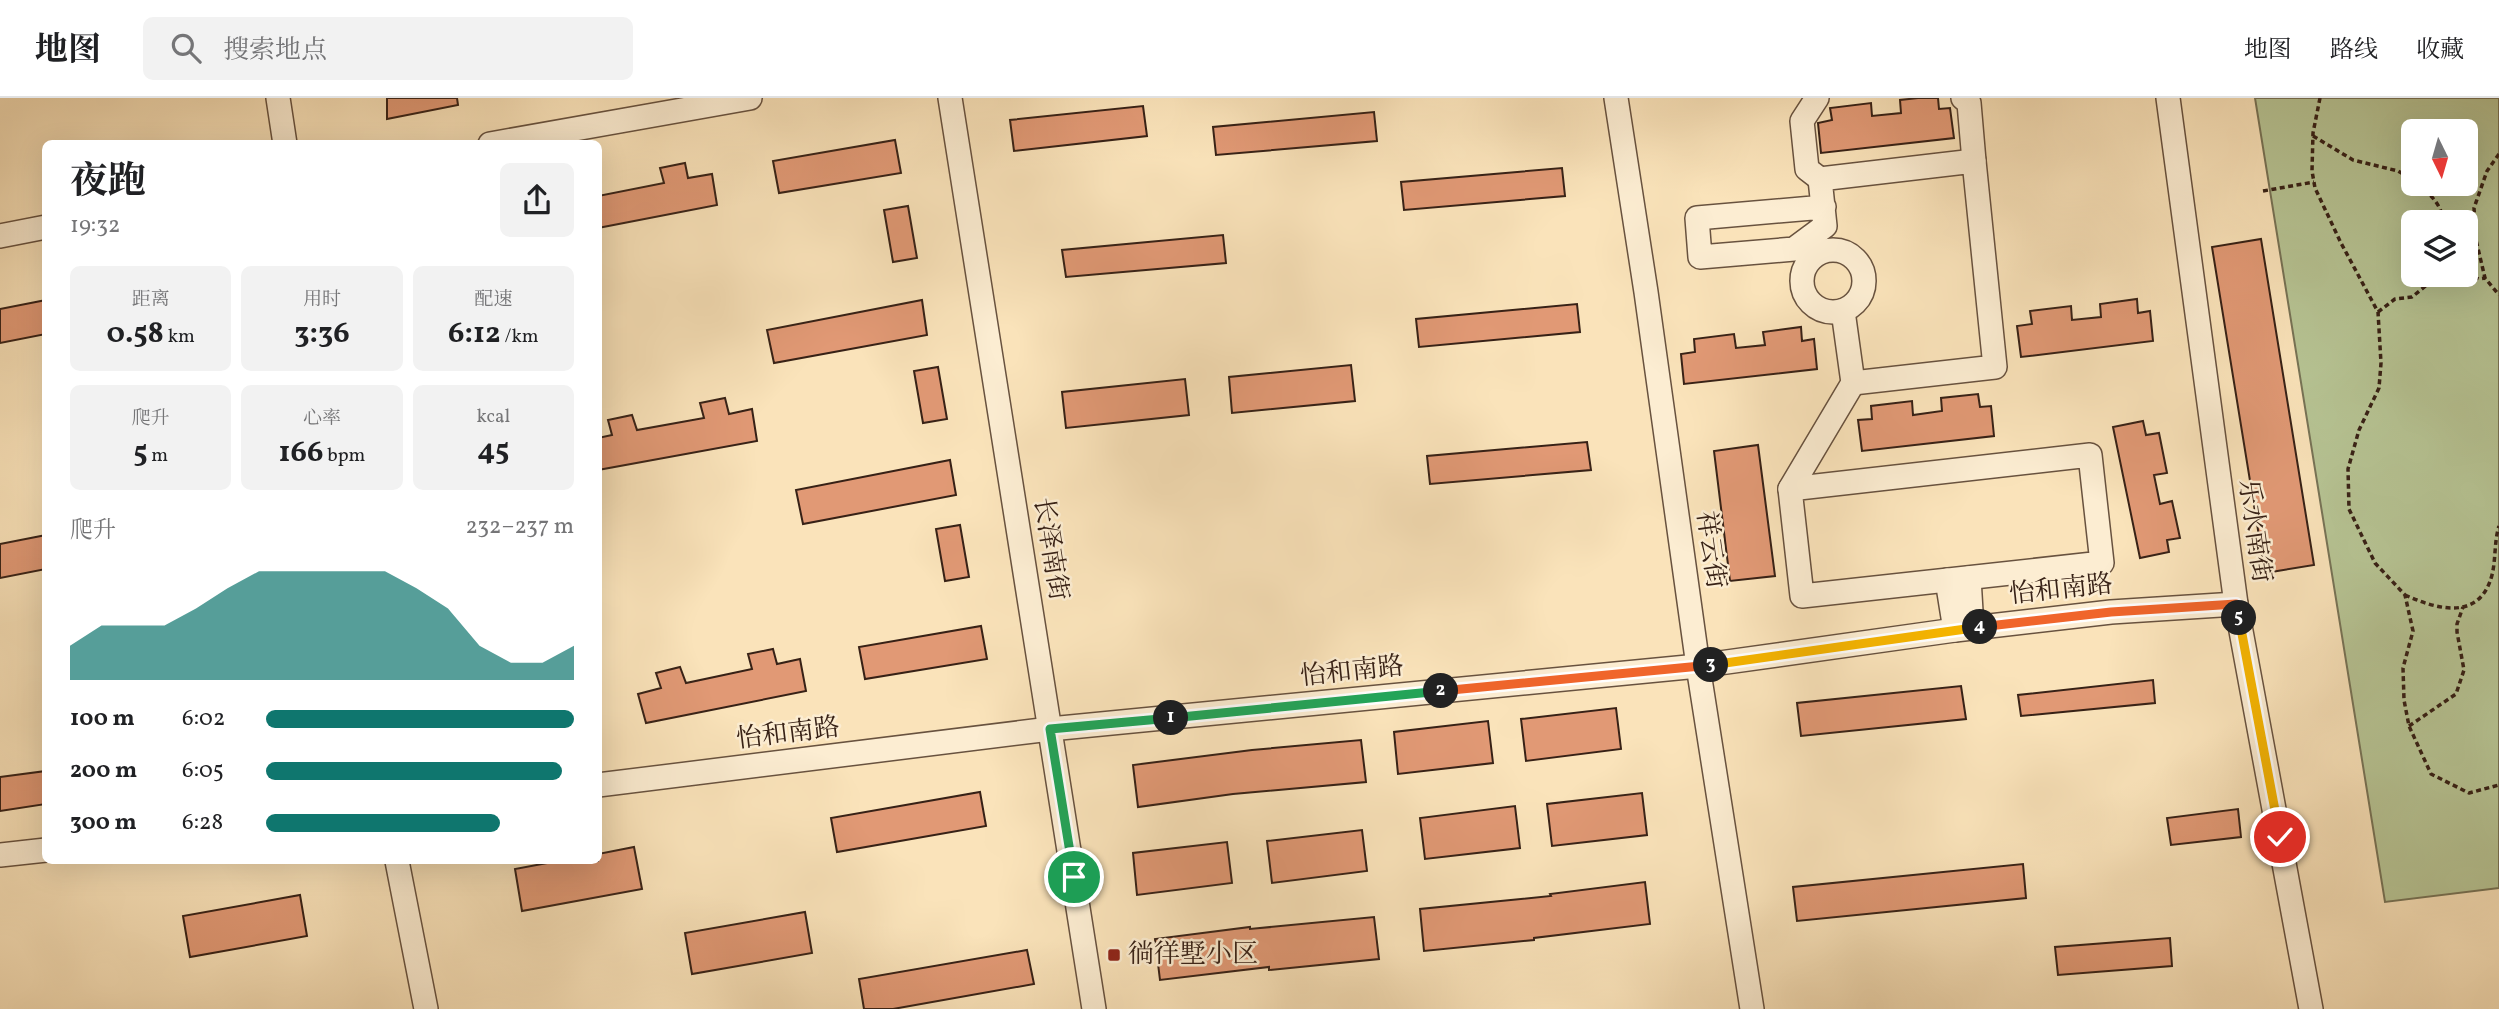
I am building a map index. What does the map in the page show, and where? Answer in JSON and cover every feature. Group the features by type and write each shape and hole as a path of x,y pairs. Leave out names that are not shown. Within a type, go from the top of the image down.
{"street":[{"path":"278,98 284,140"},
{"path":"513,140 750,98"},
{"name":"长泽南街","path":"950,98 1094,1009"},
{"name":"祥云街","path":"1616,98 1698,666 1752,1009"},
{"path":"1817,98 1801,121 1807,169 1820,179 1974,161"},
{"path":"1853,383 1995,367 1969,103 1963,98"},
{"name":"乐水南街","path":"2168,98 2236,604 2311,1009"},
{"path":"1820,179 1824,207 1825,226 1817,244 1806,264 1801,282 1803,292 1808,300 1823,311 1843,311 1852,306 1860,298 1864,276 1860,266 1844,252 1817,244 1794,249 1700,257 1697,218 1824,207"},
{"path":"0,236 42,228"},
{"path":"1790,489 2090,455 2102,563 1802,597 1790,489 1853,383 1843,311"},
{"path":"1958,579 1964,629"},
{"name":"怡和南路","path":"602,785 1050,729 1698,666 1964,629 2111,612 2236,604"},
{"path":"0,855 42,850"},
{"path":"398,864 426,1009"}],"path":[{"path":"2320,98 2313,136 2314,182 2341,243 2378,312 2381,363 2379,388 2359,430 2348,468 2349,509 2375,563 2406,595 2438,607 2469,607 2480,599 2492,575 2499,526"},
{"path":"2313,136 2353,160 2401,173"},
{"path":"2499,155 2487,171 2474,208 2476,240 2485,278 2499,295"},
{"path":"2263,191 2314,182"},
{"path":"2478,279 2485,278"},
{"path":"2378,312 2395,299 2412,297 2424,287"},
{"path":"2406,595 2413,631 2403,668 2404,700 2409,726 2431,774 2469,793 2499,785"},
{"path":"2409,726 2456,694 2464,670 2457,632 2463,607"}],"green space":[{"path":"2255,98 2499,98 2499,888 2385,902"}],"building":[{"path":"387,98 457,98 458,105 387,119"},
{"path":"1938,98 1939,109 1950,108 1954,138 1821,153 1818,123 1832,120 1830,108 1871,103 1872,116 1901,113 1900,100"},
{"path":"1143,106 1147,136 1014,151 1010,120"},
{"path":"1374,112 1377,141 1216,155 1213,127"},
{"path":"895,140 901,173 779,193 773,161"},
{"path":"685,163 688,178 712,174 717,205 602,227 602,195 664,183 660,168"},
{"path":"1562,168 1565,196 1404,210 1401,182"},
{"path":"908,206 917,258 893,262 884,210"},
{"path":"1223,235 1226,263 1066,277 1062,250"},
{"path":"2261,239 2314,565 2265,573 2212,247"},
{"path":"2137,299 2138,313 2150,311 2153,341 2021,357 2017,326 2032,324 2030,311 2071,306 2072,320 2101,317 2100,304"},
{"path":"922,300 927,335 774,363 767,330"},
{"path":"42,301 42,335 0,343 0,309"},
{"path":"1577,304 1580,332 1419,347 1416,319"},
{"path":"1801,327 1802,341 1814,339 1817,369 1684,384 1681,354 1695,352 1694,339 1734,334 1736,348 1765,345 1763,332"},
{"path":"1351,365 1355,401 1232,413 1229,377"},
{"path":"938,367 947,419 923,423 914,371"},
{"path":"1185,379 1189,415 1066,428 1062,392"},
{"path":"1978,394 1980,407 1991,406 1994,436 1862,451 1858,420 1872,419 1871,406 1912,401 1913,415 1942,411 1941,398"},
{"path":"725,398 729,414 752,409 757,441 602,469 602,437 612,435 608,420 632,415 637,430 704,418 700,403"},
{"path":"2143,421 2146,435 2159,433 2167,473 2154,475 2160,504 2172,501 2180,538 2167,540 2169,552 2140,558 2113,427"},
{"path":"1587,442 1591,470 1430,484 1427,456"},
{"path":"1758,445 1775,576 1730,581 1714,451"},
{"path":"950,460 956,495 803,524 796,490"},
{"path":"960,525 969,577 945,581 936,529"},
{"path":"42,536 42,570 0,578 0,544"},
{"path":"981,626 987,659 865,679 859,647"},
{"path":"773,649 777,664 800,659 806,691 646,723 638,694 661,688 656,673 680,667 686,683 752,669 748,654"},
{"path":"2153,680 2155,703 2021,716 2018,695"},
{"path":"1961,686 1966,719 1801,736 1797,703"},
{"path":"1616,708 1621,749 1526,761 1521,719"},
{"path":"1488,721 1493,763 1398,774 1394,732"},
{"path":"1361,740 1366,782 1233,794 1138,807 1133,765"},
{"path":"42,772 42,805 0,811 0,777"},
{"path":"980,792 986,826 837,852 831,818"},
{"path":"1642,793 1647,835 1552,846 1547,804"},
{"path":"1515,806 1520,848 1425,859 1420,818"},
{"path":"2238,809 2241,837 2171,845 2167,818"},
{"path":"1362,830 1367,871 1272,883 1267,841"},
{"path":"1227,842 1232,883 1137,895 1133,853"},
{"path":"634,847 642,889 522,911 515,869 542,864 602,864 602,853"},
{"path":"2023,864 2026,898 1797,921 1793,887"},
{"path":"1645,882 1650,924 1534,940 1424,951 1420,909 1551,896 1550,894"},
{"path":"300,895 307,936 190,957 183,916"},
{"path":"805,912 812,953 692,974 685,933"},
{"path":"1374,917 1379,959 1269,970 1269,967 1160,980 1155,939 1250,927"},
{"path":"2170,938 2172,966 2058,975 2055,947"},
{"path":"1027,950 1034,984 893,1009 864,1009 859,979"}],"place":[{"name":"徜徉墅小区","path":"1114,955"}],"route":[{"path":"1074,877 1050,729 1698,666 1955,630 2111,612 2236,604 2280,837"}]}
